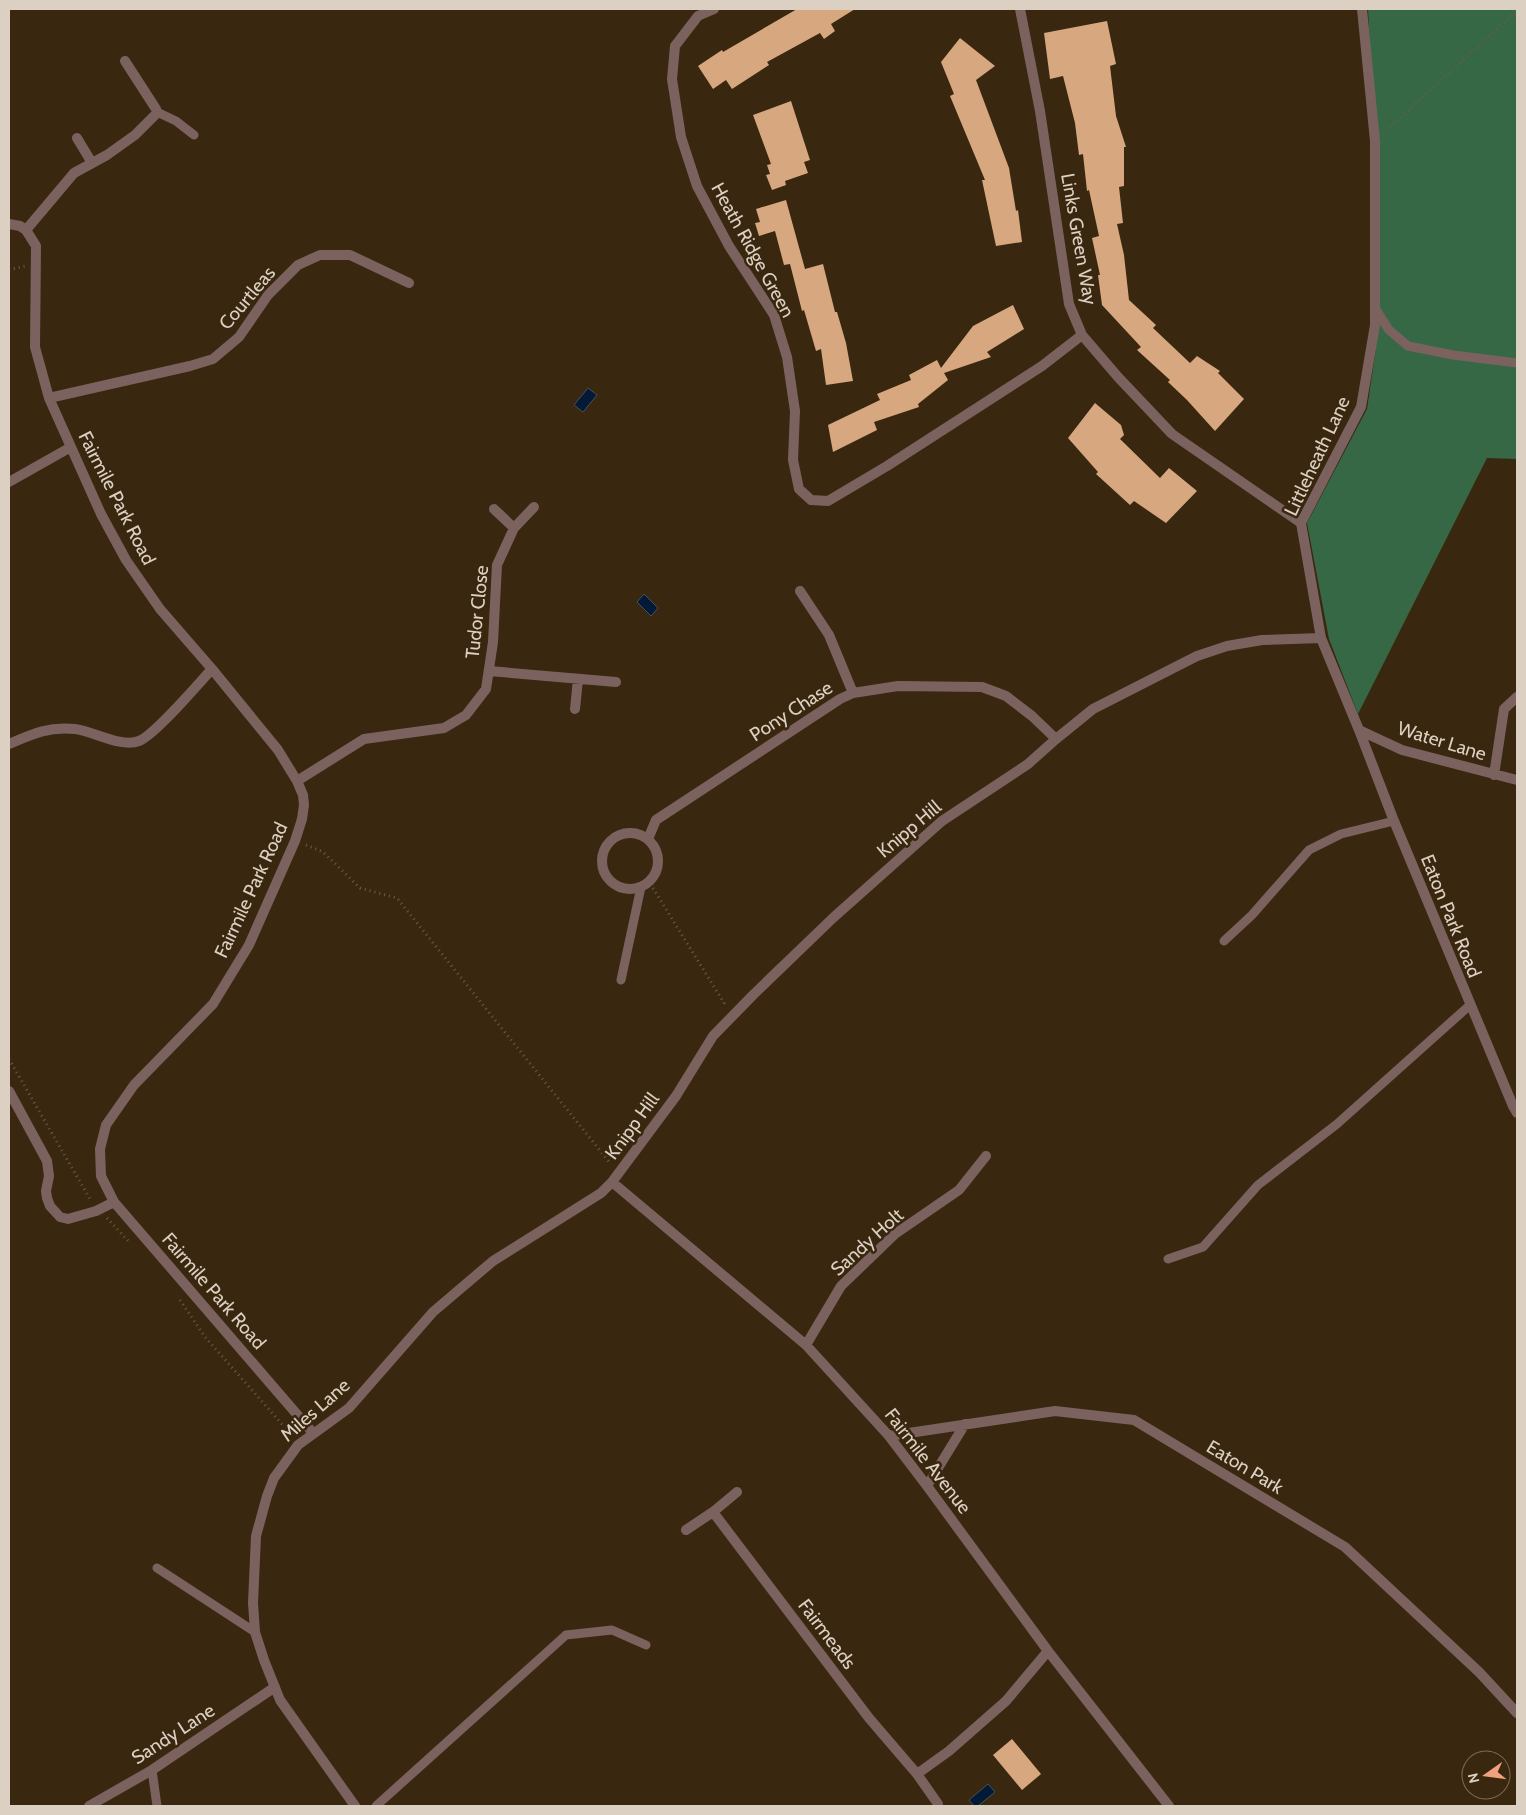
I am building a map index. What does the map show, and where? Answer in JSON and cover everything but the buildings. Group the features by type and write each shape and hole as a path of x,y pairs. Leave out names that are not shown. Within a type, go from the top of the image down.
{"street":[{"name":"Heath Ridge Green","path":"714,9 698,16 675,46 672,79 681,137 697,186 730,246 774,315 787,357 793,402 793,460 799,488 811,500 828,501 887,466 1042,366 1082,335"},
{"name":"Links Green Way","path":"1020,9 1040,111 1069,304 1082,335 1118,377 1172,434 1301,523"},
{"name":"Littleheath Lane","path":"1359,730 1321,638 1301,523 1361,407 1375,325 1375,141 1362,9"},
{"path":"9,224 20,226 26,230 74,173 107,155 136,135 157,112 126,61"},
{"path":"76,138 92,163"},
{"name":"Fairmile Park Road","path":"26,230 36,246 35,348 50,398 101,514 126,560 160,608 278,750 297,781 303,795 304,805 296,841 249,945 213,1004 134,1085 106,1125 100,1149 101,1176 114,1202 313,1434"},
{"name":"Courtleas","path":"50,398 213,359 239,337 268,295 298,265 320,255 350,255 409,283"},
{"path":"9,482 71,448"},
{"name":"Tudor Close","path":"297,781 364,740 444,728 466,715 486,688 493,642 497,565 514,528 534,507"},
{"path":"494,508 514,528"},
{"path":"800,591 829,635 853,693"},
{"name":"Knipp Hill","path":"612,1182 676,1096 713,1036 834,917 942,821 1028,764 1093,710 1197,656 1227,646 1262,640 1321,638"},
{"path":"9,744 44,729 76,729 122,742 138,742 150,734 212,669"},
{"name":"Tudor Close","path":"489,671 616,682"},
{"path":"575,709 578,679"},
{"name":"Pony Chase","path":"648,839 656,820 840,699 853,693 898,686 982,687 1006,696 1032,716 1056,739"},
{"path":"1494,775 1504,709 1517,697"},
{"name":"Water Lane","path":"1359,730 1402,750 1517,780"},
{"name":"Eaton Park Road","path":"1359,730 1470,1006 1517,1112"},
{"path":"629,833 639,834 648,839 657,852 658,861 655,874 645,885 623,888 611,882 605,874 602,864 603,855 606,846 613,838 629,833"},
{"path":"9,1091 47,1161 49,1176 46,1191 50,1206 60,1216 68,1219 96,1211 114,1202"},
{"name":"Sandy Holt","path":"806,1345 841,1286 895,1234 959,1190 986,1156"},
{"name":"Fairmile Avenue","path":"612,1182 806,1345 889,1436 928,1486 1048,1651 1169,1806"},
{"name":"Miles Lane","path":"355,1806 280,1700 254,1632 256,1536 274,1478 290,1454 313,1434 349,1408 433,1312 493,1261 601,1193 612,1182"},
{"name":"Eaton Park","path":"889,1436 1055,1411 1134,1420 1345,1547 1479,1672 1517,1713"},
{"path":"928,1486 966,1424"},
{"path":"686,1530 713,1512 737,1492"},
{"name":"Fairmeads","path":"713,1512 869,1718 917,1774 938,1805"},
{"path":"917,1774 949,1751 1006,1701 1048,1651"},
{"name":"Sandy Lane","path":"89,1806 152,1770 275,1687"}],"lane":[{"path":"157,112 176,120 194,135"},
{"path":"1375,308 1389,330 1408,346 1453,355 1517,363"},
{"path":"1224,941 1252,915 1308,850 1342,834 1394,821"},
{"path":"621,980 645,885"},
{"path":"1168,1259 1203,1246 1258,1184 1337,1124 1470,1006"},
{"path":"157,1568 254,1632"},
{"path":"376,1806 566,1635 612,1630 646,1645"},
{"path":"152,1770 157,1806"}],"path":[{"path":"1375,141 1513,14 1517,13 1513,9"},
{"path":"296,841 323,852 360,888 397,898 619,1173"},
{"path":"645,885 724,1003 719,1012"}],"green space":[{"path":"1368,9 1517,9 1517,459 1487,458 1358,714 1329,639 1307,523 1367,409 1376,348 1375,141"}],"water":[{"path":"588,388 597,395 583,412 574,405"},
{"path":"644,594 658,608 651,616 637,602"},
{"path":"988,1784 995,1792 978,1806 974,1806 969,1800"}]}
